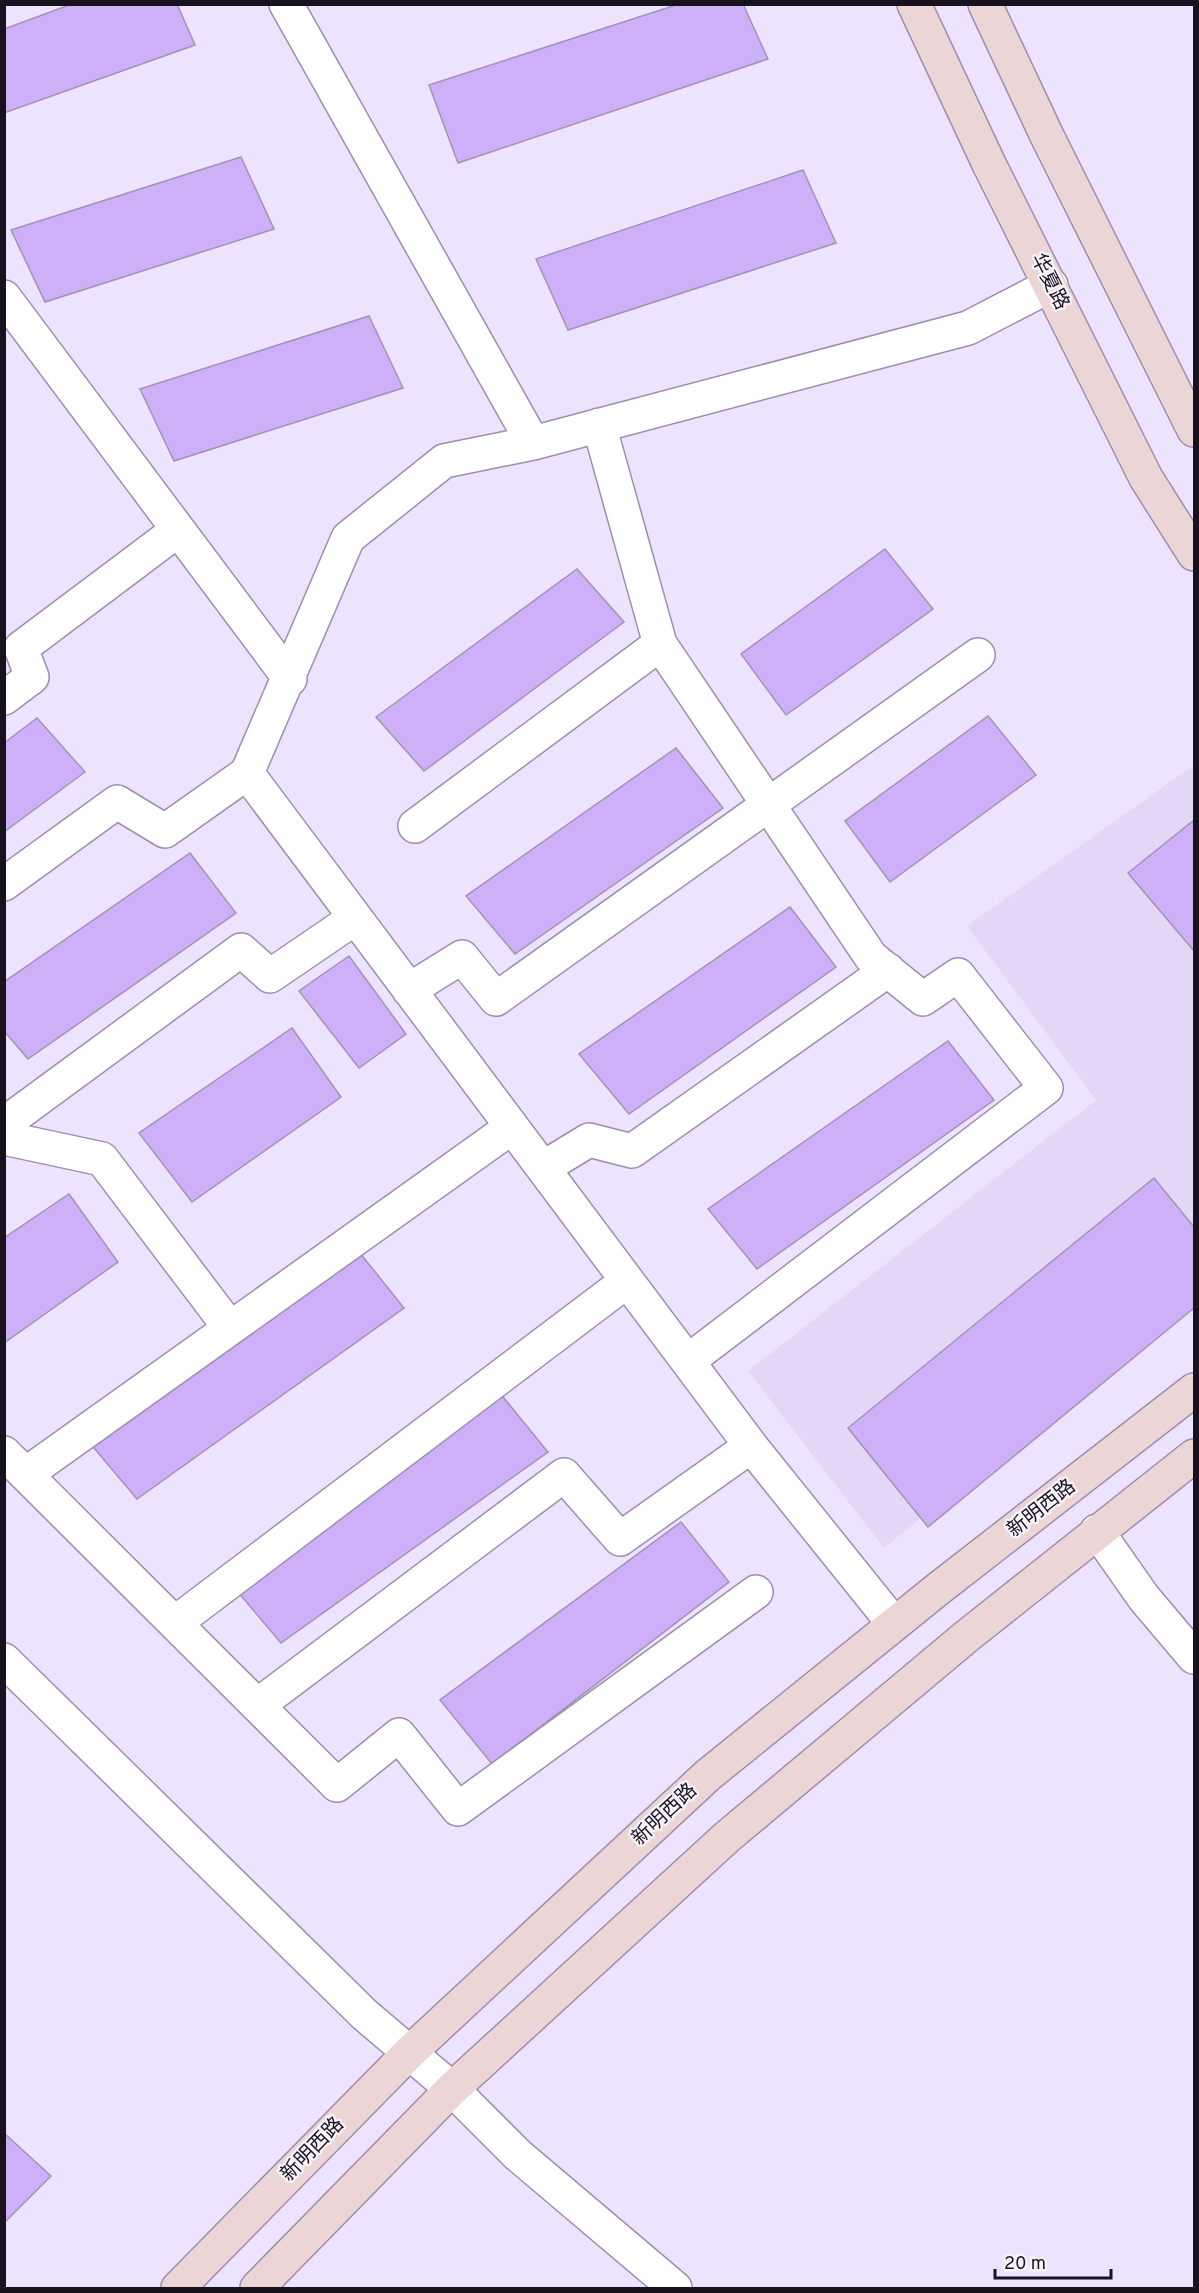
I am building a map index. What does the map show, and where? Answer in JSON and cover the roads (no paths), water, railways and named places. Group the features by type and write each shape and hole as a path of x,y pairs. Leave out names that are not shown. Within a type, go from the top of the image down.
{"street":[{"path":"286,4 533,443"},
{"name":"华夏路","path":"914,4 989,164 1146,478 1194,554"},
{"path":"985,4 1047,136 1194,430"},
{"path":"4,884 117,802 165,831 247,773 290,679 348,538 444,461 533,443 968,328 1051,285"},
{"path":"4,297 290,679"},
{"path":"599,425 660,644 872,957 923,999 958,975 1046,1088 688,1361"},
{"path":"4,698 32,677 21,648 178,530"},
{"path":"415,826 660,644"},
{"path":"410,990 462,957 496,999 978,655"},
{"path":"247,773 751,1446 894,1624"},
{"path":"4,1124 241,950 270,976 355,918"},
{"path":"543,1168 589,1140 632,1151 888,970"},
{"path":"512,1127 230,1328 15,1463 337,1785 399,1735 458,1809 756,1592"},
{"path":"4,1138 102,1159 230,1328"},
{"path":"175,1623 627,1281"},
{"name":"新明西路","path":"178,2289 410,2052 708,1775 894,1624 1194,1390"},
{"path":"258,1705 564,1475 620,1539 751,1446"},
{"path":"257,2289 452,2089 728,1837 967,1636 1194,1456"},
{"path":"1097,1531 1144,1598 1194,1657"},
{"path":"4,1660 356,2006 452,2089 518,2155 675,2289"}]}
